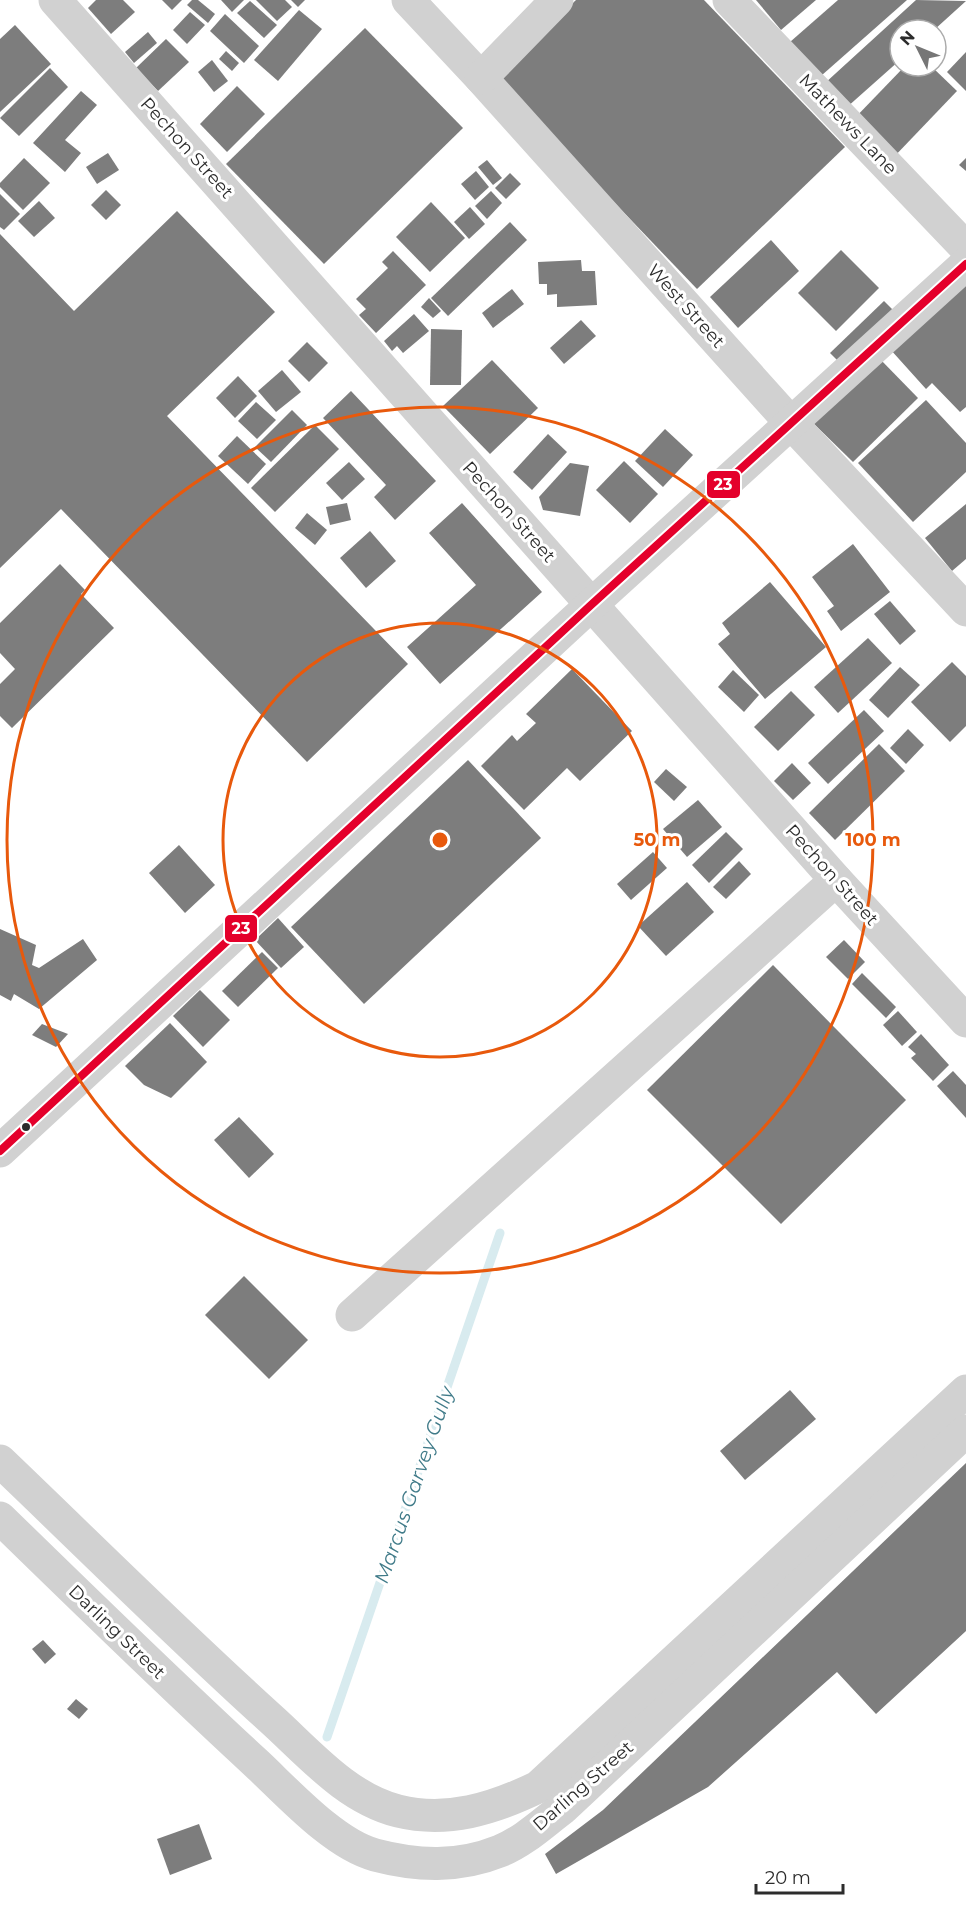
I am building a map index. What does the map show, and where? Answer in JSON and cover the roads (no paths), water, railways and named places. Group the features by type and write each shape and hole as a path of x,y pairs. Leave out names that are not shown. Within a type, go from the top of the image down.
{"street":[{"name":"Pechon Street","path":"55,0 836,880 966,1021"},
{"name":"West Street","path":"408,0 790,422 966,610"},
{"path":"481,78 557,0"},
{"name":"Mathews Lane","path":"729,0 966,248"},
{"path":"0,1151 790,422 966,264"},
{"path":"352,1315 836,880"},
{"name":"Darling Street","path":"0,1461 231,1682 339,1780 368,1800 398,1811 440,1816 477,1812 506,1803 538,1787 966,1391"},
{"name":"Darling Street","path":"0,1518 202,1713 315,1818 343,1839 372,1854 404,1862 433,1865 457,1863 501,1851 563,1808 966,1431"},
{"path":"202,1713 231,1682"}],"waterway":[{"name":"Marcus Garvey Gully","path":"327,1737 500,1233"}]}
